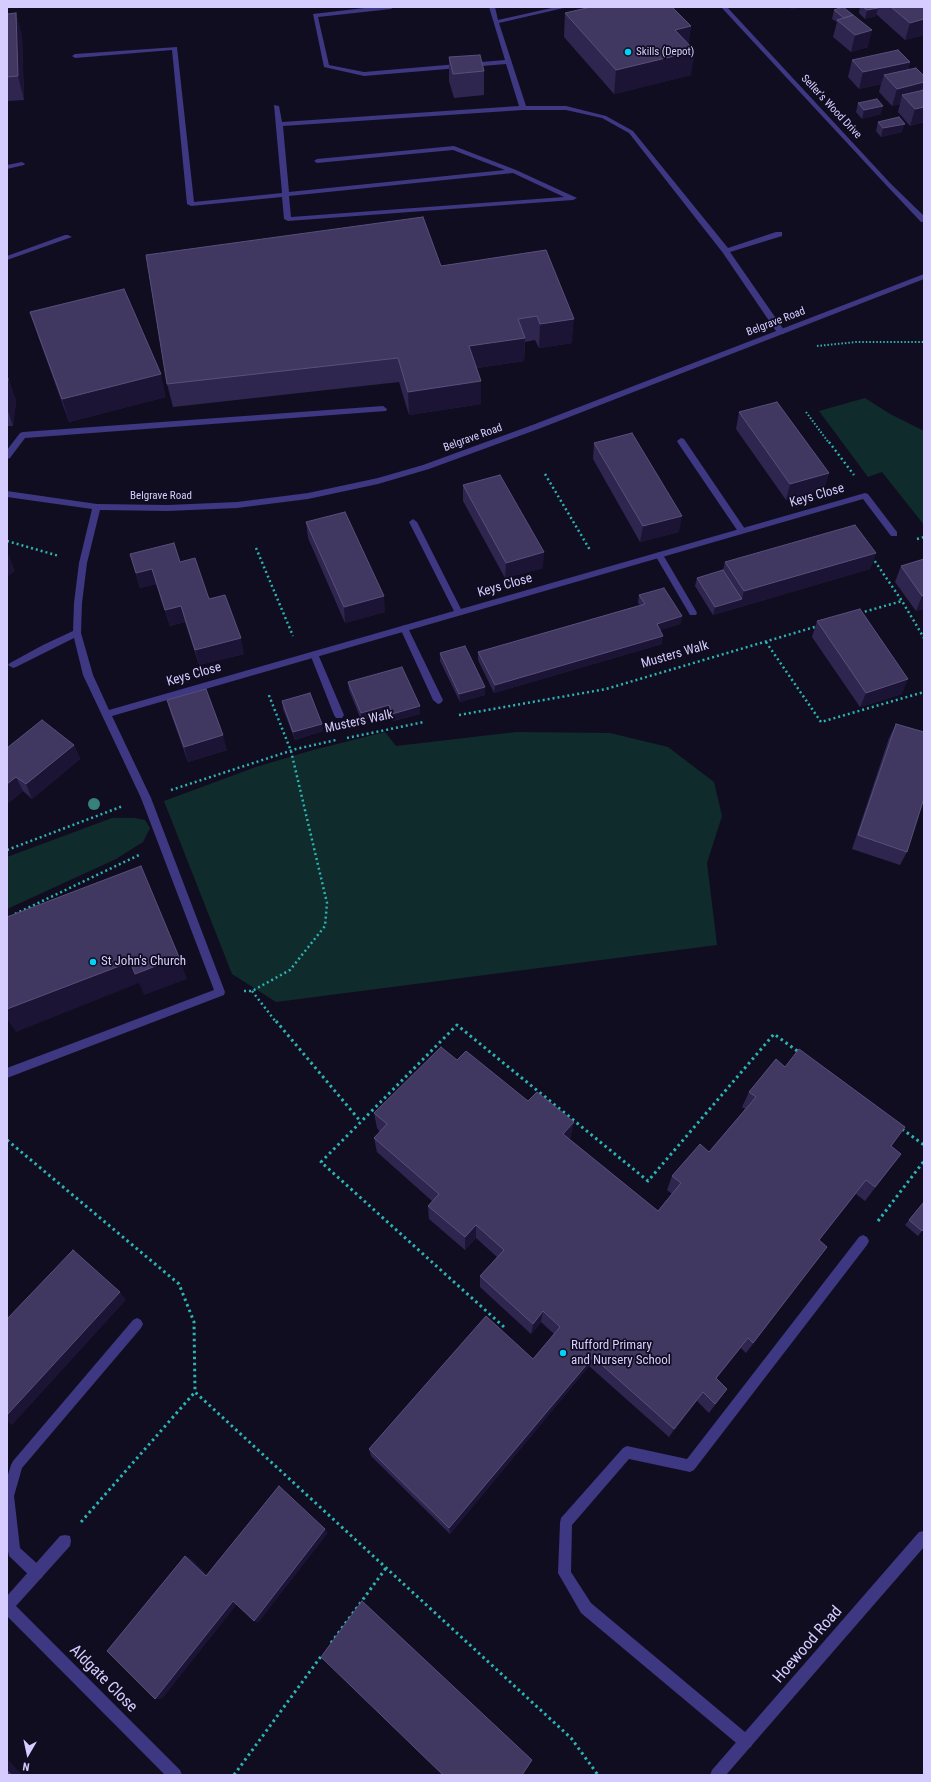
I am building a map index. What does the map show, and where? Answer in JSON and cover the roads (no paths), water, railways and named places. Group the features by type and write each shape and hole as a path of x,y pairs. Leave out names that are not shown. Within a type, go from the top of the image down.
{"street":[{"path":"391,7 315,15 326,66 364,74 508,62"},
{"path":"492,7 522,108"},
{"path":"496,22 565,7"},
{"name":"Seller's Wood Drive","path":"724,7 889,185 924,220"},
{"path":"75,56 175,48 191,204 514,171"},
{"path":"276,106 288,219 573,198 514,171 454,148 317,161"},
{"path":"279,124 522,108 566,108 604,117 631,132 726,250 781,332"},
{"path":"7,167 22,164"},
{"path":"726,250 779,234"},
{"path":"7,258 68,237"},
{"name":"Belgrave Road","path":"7,494 97,507 168,508 237,505 308,496 378,481 426,467 538,426 924,276"},
{"path":"7,456 23,435 383,409"},
{"path":"681,441 742,531"},
{"name":"Keys Close","path":"107,714 865,496 894,534"},
{"path":"7,1073 220,992 146,798 88,675 77,633 78,603 83,563 97,507"},
{"path":"413,522 460,613"},
{"path":"659,555 694,613"},
{"path":"404,628 438,700"},
{"path":"12,665 77,633"},
{"path":"314,654 340,715"},
{"path":"746,1742 586,1608 564,1573 566,1523 627,1452 690,1466 863,1241"},
{"path":"37,1573 14,1551 8,1496 17,1465 137,1324"},
{"name":"Hoewood Road","path":"718,1775 924,1537"},
{"name":"Aldgate Close","path":"65,1541 7,1606 175,1775"}],"place":[{"name":"Skills (Depot)","path":"628,52"},
{"name":"St John's Church","path":"93,962"},
{"name":"Rufford Primary and Nursery School","path":"563,1353"}]}
